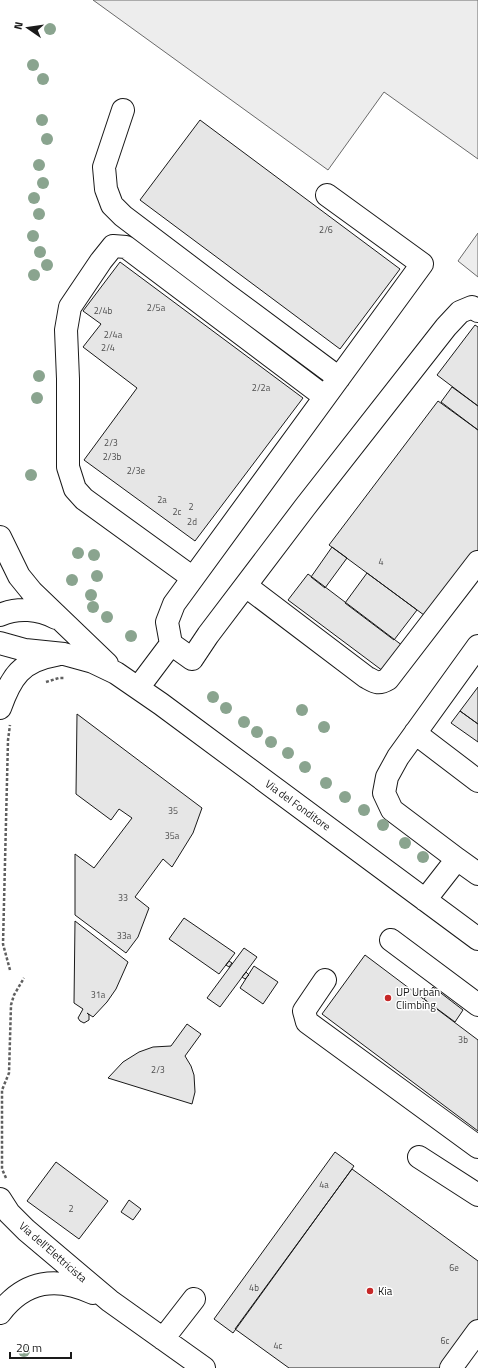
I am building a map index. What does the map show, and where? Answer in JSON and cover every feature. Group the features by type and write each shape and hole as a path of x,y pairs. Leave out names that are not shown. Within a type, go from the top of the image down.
{"street":[{"path":"124,110 104,167 106,190 112,205 123,216 339,378"},
{"path":"327,195 422,264 174,604 167,622 171,644 192,659 334,470 446,327 460,312 472,307 478,310"},
{"path":"193,578 84,499 75,489 68,467 68,380 66,330 70,307 101,261 113,246 126,247 325,397"},
{"name":"Via del Fonditore","path":"0,537 19,576 32,592 116,673"},
{"path":"246,586 366,677 375,682 382,683 388,679 478,562"},
{"name":"Via del Fonditore","path":"0,615 16,610 28,610 48,614 61,620"},
{"name":"Via del Fonditore","path":"0,643 25,650 64,654 93,662 116,673 478,939"},
{"path":"138,688 171,644"},
{"path":"478,646 398,757 387,777 384,793 392,810 457,860 478,874"},
{"name":"Via del Fonditore","path":"5,715 6,690 14,677 33,661 64,654"},
{"path":"416,733 478,781"},
{"path":"425,900 457,860"},
{"path":"391,940 478,1005"},
{"path":"325,980 304,1011 307,1022 478,1147"},
{"path":"419,1157 478,1195"},
{"name":"Via dell'Elettricista","path":"3,1190 10,1213 26,1230 110,1301 204,1368"},
{"name":"Via dell'Elettricista","path":"0,1312 17,1296 38,1284 48,1282 76,1286 110,1301"},
{"path":"163,1339 194,1299"},
{"path":"451,1368 478,1331"}],"path":[{"path":"42,683 59,678 71,678"},
{"path":"5,715 8,740 3,944 10,970"},
{"path":"3,1190 2,1090 9,1073 11,1000 24,978"}],"shaded area":[{"path":"93,0 478,0 478,159 384,92 328,170"},
{"path":"478,233 478,277 458,261"}],"building":[{"path":"200,120 400,269 340,349 140,200"},
{"path":"120,262 303,398 195,541 84,460 137,388 83,347 101,324 83,311"},
{"path":"475,325 478,327 478,406 437,375"},
{"path":"452,387 478,406 478,430 441,402"},
{"path":"438,401 478,430 478,551 428,618 329,545"},
{"path":"332,547 347,558 325,588 311,577"},
{"path":"367,573 417,610 394,640 345,603"},
{"path":"308,574 407,649 387,674 288,600"},
{"path":"478,687 478,724 460,711"},
{"path":"460,711 478,724 478,742 451,723"},
{"path":"77,714 202,808 193,833 172,867 163,859 135,897 149,908 138,937 126,953 75,915 75,854 94,868 132,818 119,809 111,820 76,794"},
{"path":"184,918 235,953 219,974 169,939"},
{"path":"75,921 128,962 116,989 107,1002 93,1017 87,1013 89,1015 89,1020 84,1023 78,1018 83,1009 74,1003"},
{"path":"244,948 257,957 220,1007 207,998"},
{"path":"365,955 478,1040 478,1131 322,1014"},
{"path":"229,961 232,963 229,967 226,965"},
{"path":"254,966 278,982 263,1004 240,988"},
{"path":"246,972 249,975 245,979 242,977"},
{"path":"433,987 463,1010 455,1022 424,999"},
{"path":"187,1024 201,1034 185,1056 194,1075 195,1092 192,1104 108,1078 123,1062 139,1052 153,1047 171,1046"},
{"path":"335,1152 354,1166 233,1333 214,1319"},
{"path":"56,1162 108,1201 79,1239 27,1201"},
{"name":"Kia","path":"352,1169 478,1261 478,1321 443,1368 289,1368 235,1329"},
{"path":"129,1200 141,1209 133,1220 121,1212"}],"place":[{"name":"UP Urban Climbing","path":"388,998"},
{"name":"Kia","path":"370,1291"}]}
